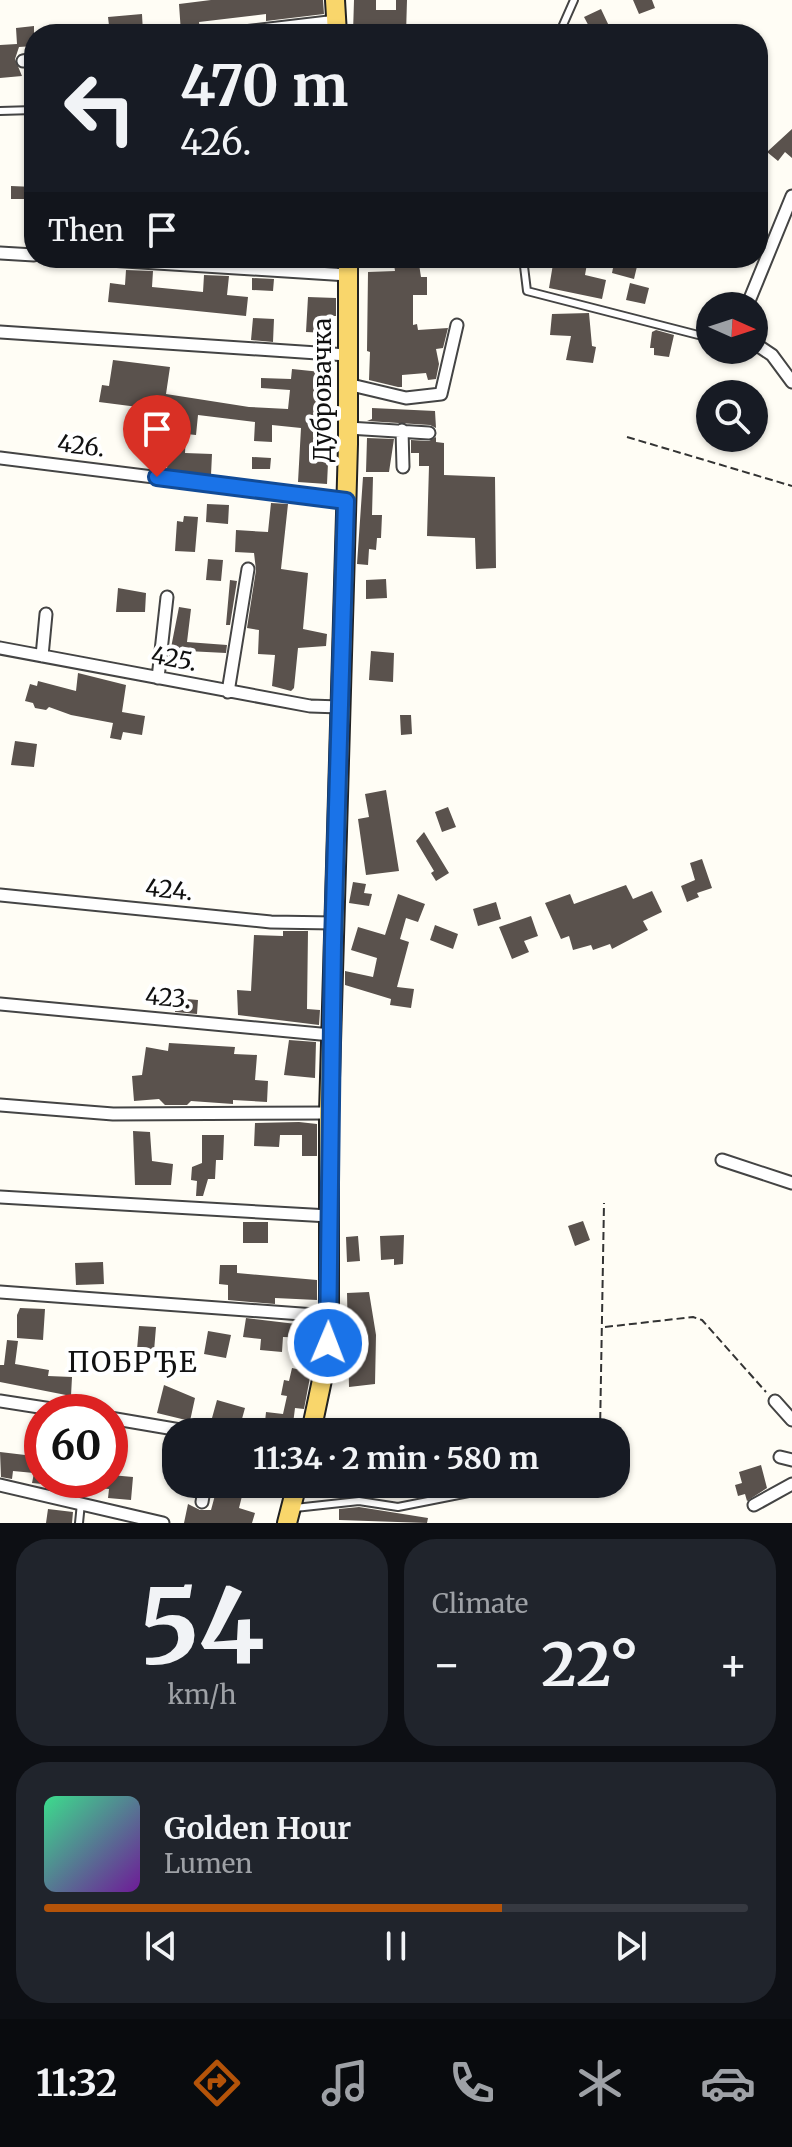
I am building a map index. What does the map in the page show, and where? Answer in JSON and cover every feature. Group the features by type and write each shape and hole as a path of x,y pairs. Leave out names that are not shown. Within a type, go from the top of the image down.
{"main road":[{"path":"335,0 337,24"},
{"name":"Дубровачка","path":"314,1418 326,1361 329,1316 329,1113 348,428 348,268"}],"street":[{"path":"768,255 792,196"},
{"path":"0,253 24,254"},
{"path":"753,292 763,268"},
{"path":"347,384 406,398 441,394 457,325"},
{"path":"0,332 347,355"},
{"path":"768,352 792,382"},
{"path":"348,428 429,433"},
{"path":"402,430 403,467"},
{"name":"426.","path":"0,458 346,501"},
{"path":"228,692 248,569"},
{"path":"158,678 167,597"},
{"path":"42,656 46,614"},
{"name":"425.","path":"0,648 228,692 310,706 340,707"},
{"name":"424.","path":"0,895 271,922 334,923"},
{"name":"423.","path":"0,1004 331,1035"},
{"path":"0,1105 113,1114 329,1113"},
{"path":"722,1160 792,1183"},
{"path":"0,1197 329,1216"},
{"path":"0,1292 329,1316"},
{"path":"0,1401 24,1405"},
{"path":"775,1401 792,1420"},
{"path":"128,1421 162,1427"},
{"path":"754,1505 792,1484"},
{"path":"0,1485 163,1523"},
{"path":"202,1502 203,1498"}],"lane":[{"path":"563,24 574,0"},
{"path":"0,111 24,110"},
{"path":"524,268 527,291 696,334"},
{"path":"289,1516 359,1501 398,1507 444,1498"},
{"path":"79,1523 81,1503"}],"path":[{"path":"627,437 792,486"},
{"path":"601,1418 604,1203"},
{"path":"604,1327 693,1317 702,1320 775,1401"}],"building":[{"path":"211,0 323,0 324,14 266,21 266,14 180,24 179,4"},
{"path":"354,0 376,0 376,10 396,10 396,0 407,0 406,24 353,24"},
{"path":"633,0 652,0 655,8 639,14"},
{"path":"601,9 608,24 588,24 584,17"},
{"path":"142,14 143,24 109,24 108,17"},
{"path":"24,27 24,47 19,47 15,59 22,76 0,78 0,45 17,44 16,28"},
{"path":"792,129 792,158 785,152 778,161 768,151"},
{"path":"11,186 24,187 24,199 11,199"},
{"path":"395,268 420,268 421,277 427,277 427,295 413,295 413,325 417,324 418,330 448,328 443,348 436,349 439,364 436,379 428,380 426,373 402,375 402,387 369,380 370,352 367,351 368,272 395,271"},
{"path":"552,268 586,268 585,275 606,280 602,299 549,288"},
{"path":"613,268 637,268 634,279 612,273"},
{"path":"126,270 153,271 152,287 203,292 204,275 229,276 227,295 248,297 246,316 108,302 110,283 125,285"},
{"path":"252,278 274,279 273,291 252,290"},
{"path":"630,283 649,288 645,304 626,300"},
{"path":"308,297 336,298 336,316 329,316 328,333 306,332"},
{"path":"589,313 592,346 596,347 593,363 566,360 571,336 550,335 552,314"},
{"path":"253,318 274,319 273,342 251,340"},
{"path":"656,330 674,335 669,357 654,355 654,348 650,348 652,332"},
{"path":"113,360 170,367 166,394 249,407 288,409 290,390 261,388 261,378 291,379 292,369 321,372 315,441 329,442 327,484 298,482 301,428 272,425 272,442 254,441 255,422 198,415 196,435 186,434 185,453 212,454 211,475 167,470 169,411 99,402 102,385 109,386"},
{"path":"372,408 435,411 436,428 367,421 372,419"},
{"path":"436,437 436,442 444,443 444,475 495,477 496,568 476,569 475,538 427,536 429,466 419,466 419,453 411,453 411,440 429,441"},
{"path":"367,438 394,439 389,472 366,472"},
{"path":"252,457 271,458 270,469 252,469"},
{"path":"363,477 373,477 372,515 382,515 381,538 377,538 376,550 369,549 368,565 357,564"},
{"path":"271,503 288,504 281,569 308,573 303,629 327,634 326,646 298,648 294,688 291,691 272,686 275,655 258,654 259,630 247,628 256,570 254,553 235,552 236,530 268,532"},
{"path":"207,504 229,505 228,524 206,522"},
{"path":"184,516 198,517 195,552 175,551 177,521 183,522"},
{"path":"208,559 223,560 221,581 206,580"},
{"path":"386,579 387,598 366,599 366,580"},
{"path":"230,580 237,581 230,625 226,625"},
{"path":"118,588 146,593 145,612 116,612"},
{"path":"179,607 191,609 187,642 227,645 226,653 187,651 186,663 168,663"},
{"path":"371,651 394,653 393,682 369,680"},
{"path":"78,673 126,685 122,712 145,716 142,735 123,732 121,740 110,738 113,723 71,715 49,707 46,710 35,708 33,703 25,701 30,684 37,686 38,681 76,691"},
{"path":"400,715 411,715 412,734 401,735"},
{"path":"15,741 37,744 34,767 11,765"},
{"path":"386,790 399,871 366,875 358,819 369,817 365,794"},
{"path":"448,807 456,827 442,832 435,812"},
{"path":"424,832 449,873 436,881 431,873 434,871 416,841"},
{"path":"702,859 712,888 697,893 699,897 687,902 681,886 695,880 690,863"},
{"path":"353,882 366,884 364,893 372,894 369,906 349,903"},
{"path":"626,885 633,899 652,891 662,912 643,921 648,930 612,949 610,944 593,950 591,945 573,950 569,936 561,939 545,903 570,894 574,904"},
{"path":"398,894 425,904 418,922 406,918 400,939 409,942 397,987 414,989 411,1008 390,1005 391,999 345,985 345,971 373,977 377,958 351,950 358,927 385,935"},
{"path":"496,902 501,919 478,926 473,909"},
{"path":"531,916 538,936 524,941 529,952 512,959 499,927"},
{"path":"435,925 458,934 453,949 430,940"},
{"path":"283,931 308,931 307,1009 320,1010 319,1025 238,1015 237,990 251,991 254,935 283,936"},
{"path":"176,998 198,1000 197,1014 175,1012"},
{"path":"289,1040 316,1042 315,1078 284,1075"},
{"path":"169,1043 235,1047 234,1054 257,1055 255,1080 268,1081 267,1102 233,1100 233,1104 191,1101 187,1105 165,1105 159,1099 134,1101 132,1076 142,1075 146,1047 168,1051"},
{"path":"255,1123 317,1124 317,1156 302,1156 302,1135 280,1135 279,1147 254,1146"},
{"path":"133,1131 150,1132 152,1161 173,1164 171,1185 135,1185"},
{"path":"202,1135 224,1135 223,1160 216,1160 215,1179 208,1179 203,1196 196,1196 197,1181 191,1180 192,1167 202,1163"},
{"path":"583,1221 590,1240 575,1246 568,1226"},
{"path":"243,1222 268,1222 268,1243 243,1243"},
{"path":"404,1235 403,1264 394,1265 394,1259 381,1260 380,1236"},
{"path":"358,1236 360,1261 347,1262 346,1237"},
{"path":"103,1262 104,1284 76,1285 75,1263"},
{"path":"220,1265 237,1265 237,1273 317,1280 317,1300 275,1298 275,1304 228,1300 228,1285 219,1284"},
{"path":"369,1292 376,1335 375,1384 349,1387 347,1293"},
{"path":"20,1308 45,1309 43,1340 17,1338"},
{"path":"246,1318 313,1326 312,1338 283,1337 282,1352 260,1350 261,1339 243,1337"},
{"path":"139,1326 156,1327 154,1351 137,1350"},
{"path":"208,1331 231,1335 226,1358 204,1354"},
{"path":"7,1340 18,1341 15,1364 49,1370 48,1376 72,1377 71,1394 0,1382 0,1365 4,1365"},
{"path":"292,1368 311,1372 304,1409 295,1408 294,1418 265,1418 266,1412 283,1414 287,1396 281,1395 284,1380 289,1381"},
{"path":"164,1385 195,1398 191,1418 157,1413"},
{"path":"217,1400 245,1408 242,1418 212,1418"},
{"path":"0,1452 24,1455 24,1472 13,1471 12,1479 1,1477"},
{"path":"761,1465 767,1488 747,1501 745,1494 738,1496 735,1485 742,1483 739,1472"},
{"path":"128,1477 133,1477 131,1500 108,1498 128,1498"},
{"path":"214,1498 242,1498 239,1508 255,1513 252,1523 184,1523 188,1504 200,1510 211,1510"},
{"path":"359,1507 428,1518 427,1523 339,1520 339,1509"},
{"path":"48,1509 73,1512 72,1523 46,1523"}],"district":[{"name":"ПОБРЂЕ","path":"133,1362"}],"route":[{"path":"157,477 346,501 329,1113 328,1343"}]}
